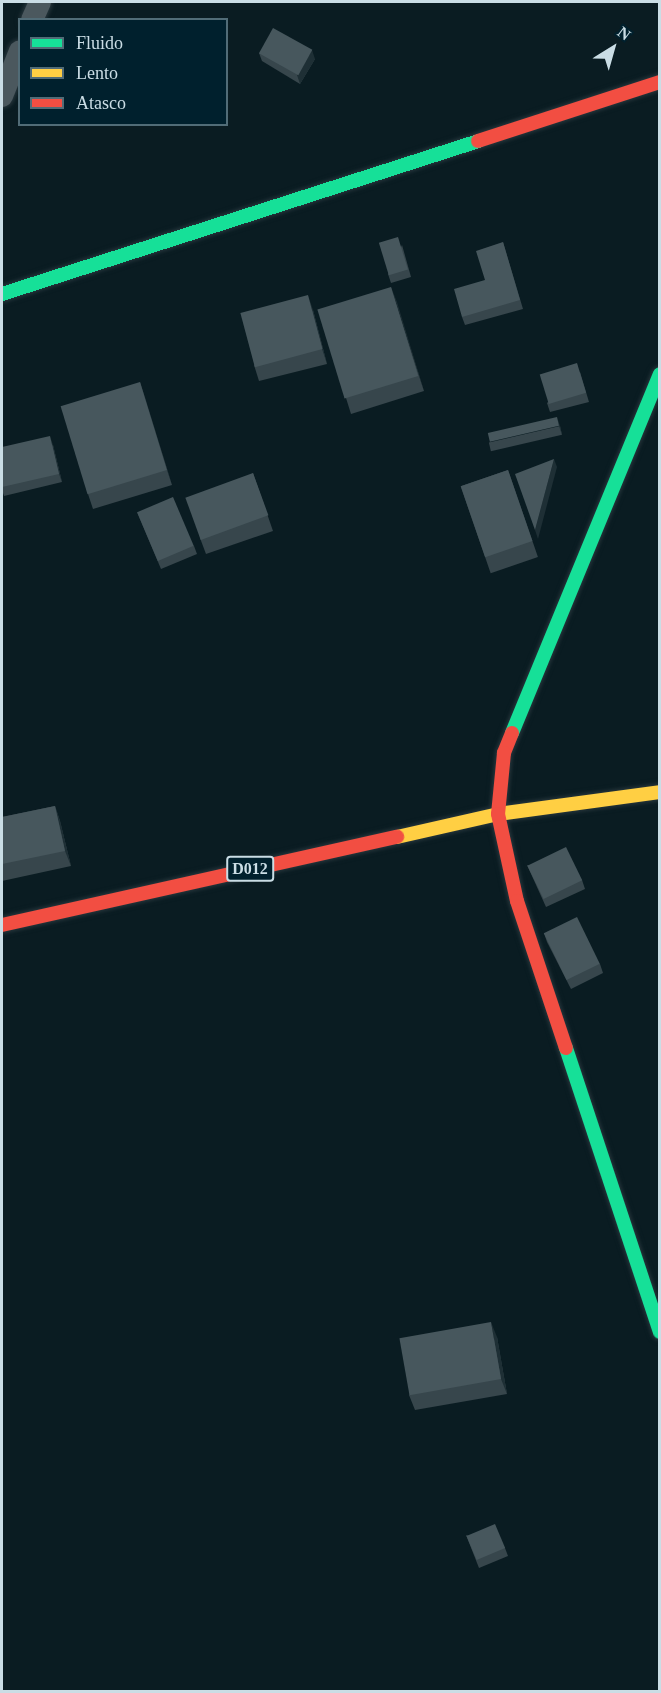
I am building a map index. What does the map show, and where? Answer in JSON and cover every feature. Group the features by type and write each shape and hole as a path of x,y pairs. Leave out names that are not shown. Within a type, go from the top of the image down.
{"street":[{"path":"2,294 660,82"},
{"path":"660,374 504,753 498,814 517,901 660,1332"},
{"name":"D012","path":"2,925 498,814 660,792"}],"lane":[{"path":"33,18 40,2"},
{"path":"2,96 18,56"}],"building":[{"path":"273,28 312,50 298,75 259,53"},
{"path":"398,237 408,270 389,275 379,243"},
{"path":"503,242 520,300 462,317 454,289 485,280 476,251"},
{"path":"391,287 418,376 345,398 317,310"},
{"path":"308,295 322,349 255,367 240,313"},
{"path":"577,363 586,393 549,404 540,374"},
{"path":"140,382 167,470 88,494 61,406"},
{"path":"557,417 559,426 490,442 488,433"},
{"path":"50,436 59,474 2,487 2,447"},
{"path":"554,459 535,530 515,474"},
{"path":"508,470 532,541 485,557 461,486"},
{"path":"253,473 268,515 201,540 185,498"},
{"path":"173,497 194,546 158,561 137,512"},
{"path":"55,806 65,851 2,864 2,817"},
{"path":"566,847 582,880 544,899 527,866"},
{"path":"577,917 600,964 567,980 544,933"},
{"path":"491,1322 501,1379 409,1395 399,1338"},
{"path":"495,1524 505,1548 477,1560 466,1536"}],"traffic: fast":[{"path":"2,294 478,141"},
{"path":"512,733 660,374"},
{"path":"566,1048 660,1332"}],"traffic: slow":[{"path":"397,837 498,814 660,792"}],"traffic: jam":[{"path":"478,141 660,82"},
{"path":"512,733 504,753 498,814 517,901 566,1048"},
{"path":"2,925 397,837"}]}
